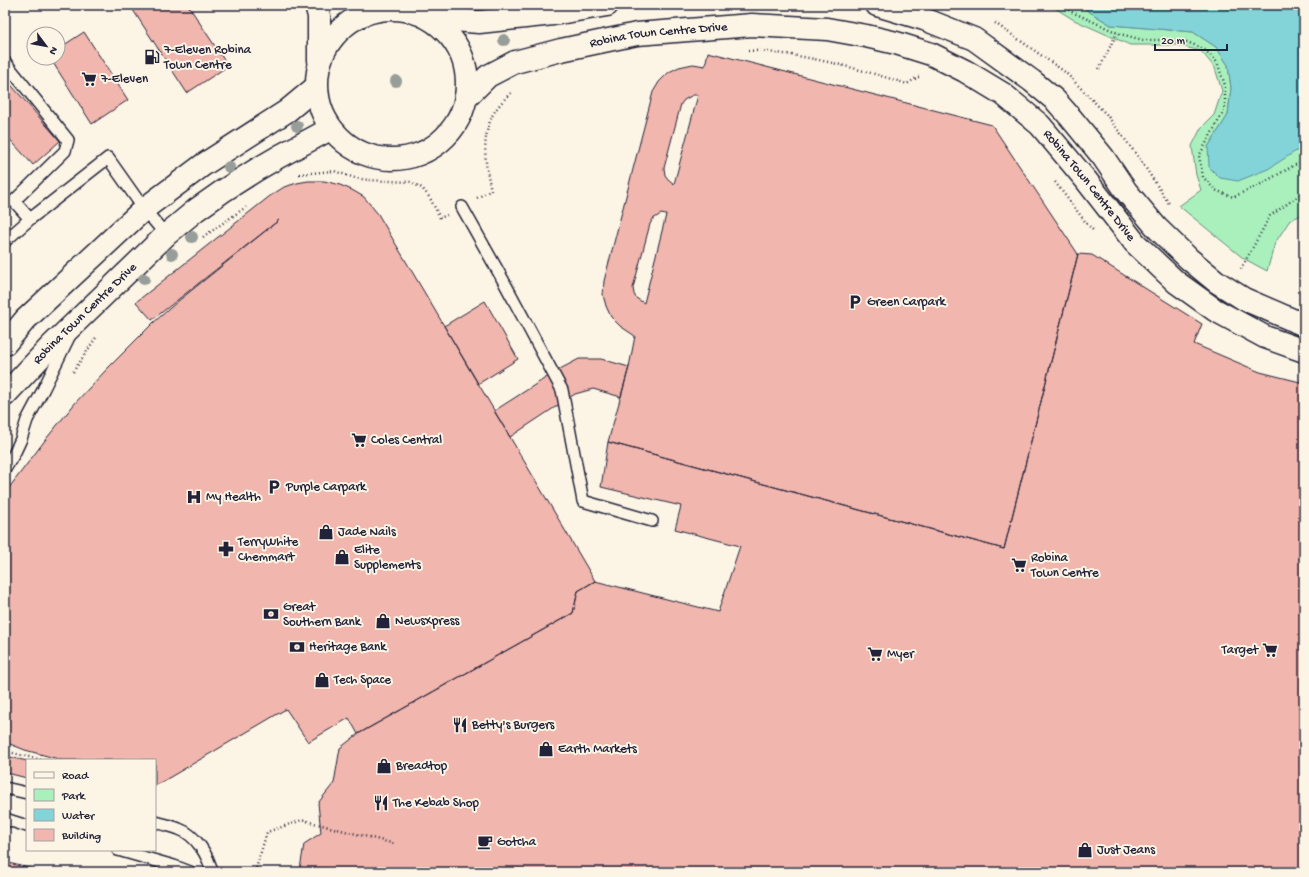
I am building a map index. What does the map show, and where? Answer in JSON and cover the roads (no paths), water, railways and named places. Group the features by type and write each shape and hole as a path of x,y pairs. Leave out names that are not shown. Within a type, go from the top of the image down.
{"street":[{"path":"316,5 319,16 319,63 316,87 320,109 330,129 346,145 365,156 386,160 408,158 433,145 454,127 462,113 466,98 467,75 461,52 448,32 429,18 413,11 395,7 371,11 348,22 330,40 319,63"},
{"path":"429,18 479,22 553,14 607,5"},
{"name":"Robina Town Centre Drive","path":"866,36 875,5 924,19 974,39 1008,63 1055,100 1103,157 1126,192 1157,228 1189,259 1217,282 1239,296 1304,325"},
{"name":"Robina Town Centre Drive","path":"466,98 488,76 515,62 561,50 637,34 752,25 826,29 896,42 931,54 965,71 1003,94 1040,125 1086,180 1135,243 1176,282 1215,310 1265,337 1304,351"},
{"path":"5,344 25,320 144,210 203,165 287,111 316,87"},
{"name":"Robina Town Centre Drive","path":"5,395 77,320 166,235 196,210 223,190 280,156 330,129"}],"lane":[{"path":"5,62 68,140 65,151 14,201 30,219"},
{"path":"5,241 30,219 108,158 144,210 166,235"},
{"path":"462,206 562,390 583,501 652,521"},
{"path":"5,469 14,454 27,420 77,320"},
{"path":"5,788 26,793"},
{"path":"5,819 26,826"},
{"path":"156,822 181,829 198,843 210,862 212,872"},
{"path":"122,851 190,872"}],"water":[{"path":"1080,5 1304,5 1304,146 1268,169 1238,181 1220,178 1209,167 1208,147 1228,115 1231,88 1228,65 1216,47 1193,32 1111,25"}],"place":[{"name":"7-Eleven Robina Town Centre","path":"152,57"},
{"name":"7-Eleven","path":"89,79"},
{"name":"Green Carpark","path":"855,302"},
{"name":"Coles Central","path":"359,440"},
{"name":"Purple Carpark","path":"274,487"},
{"name":"My Health","path":"194,497"},
{"name":"Jade Nails","path":"326,532"},
{"name":"TerryWhite Chemmart","path":"226,549"},
{"name":"Elite Supplements","path":"342,557"},
{"name":"Robina Town Centre","path":"1019,565"},
{"name":"Great Southern Bank","path":"271,614"},
{"name":"NewsXpress","path":"383,621"},
{"name":"Heritage Bank","path":"297,647"},
{"name":"Target","path":"1270,650"},
{"name":"Myer","path":"875,654"},
{"name":"Tech Space","path":"322,680"},
{"name":"Betty's Burgers","path":"460,725"},
{"name":"Earth Markets","path":"546,749"},
{"name":"Breadtop","path":"384,766"},
{"name":"The Kebab Shop","path":"381,803"},
{"name":"Gotcha","path":"485,842"},
{"name":"Just Jeans","path":"1085,850"}]}
